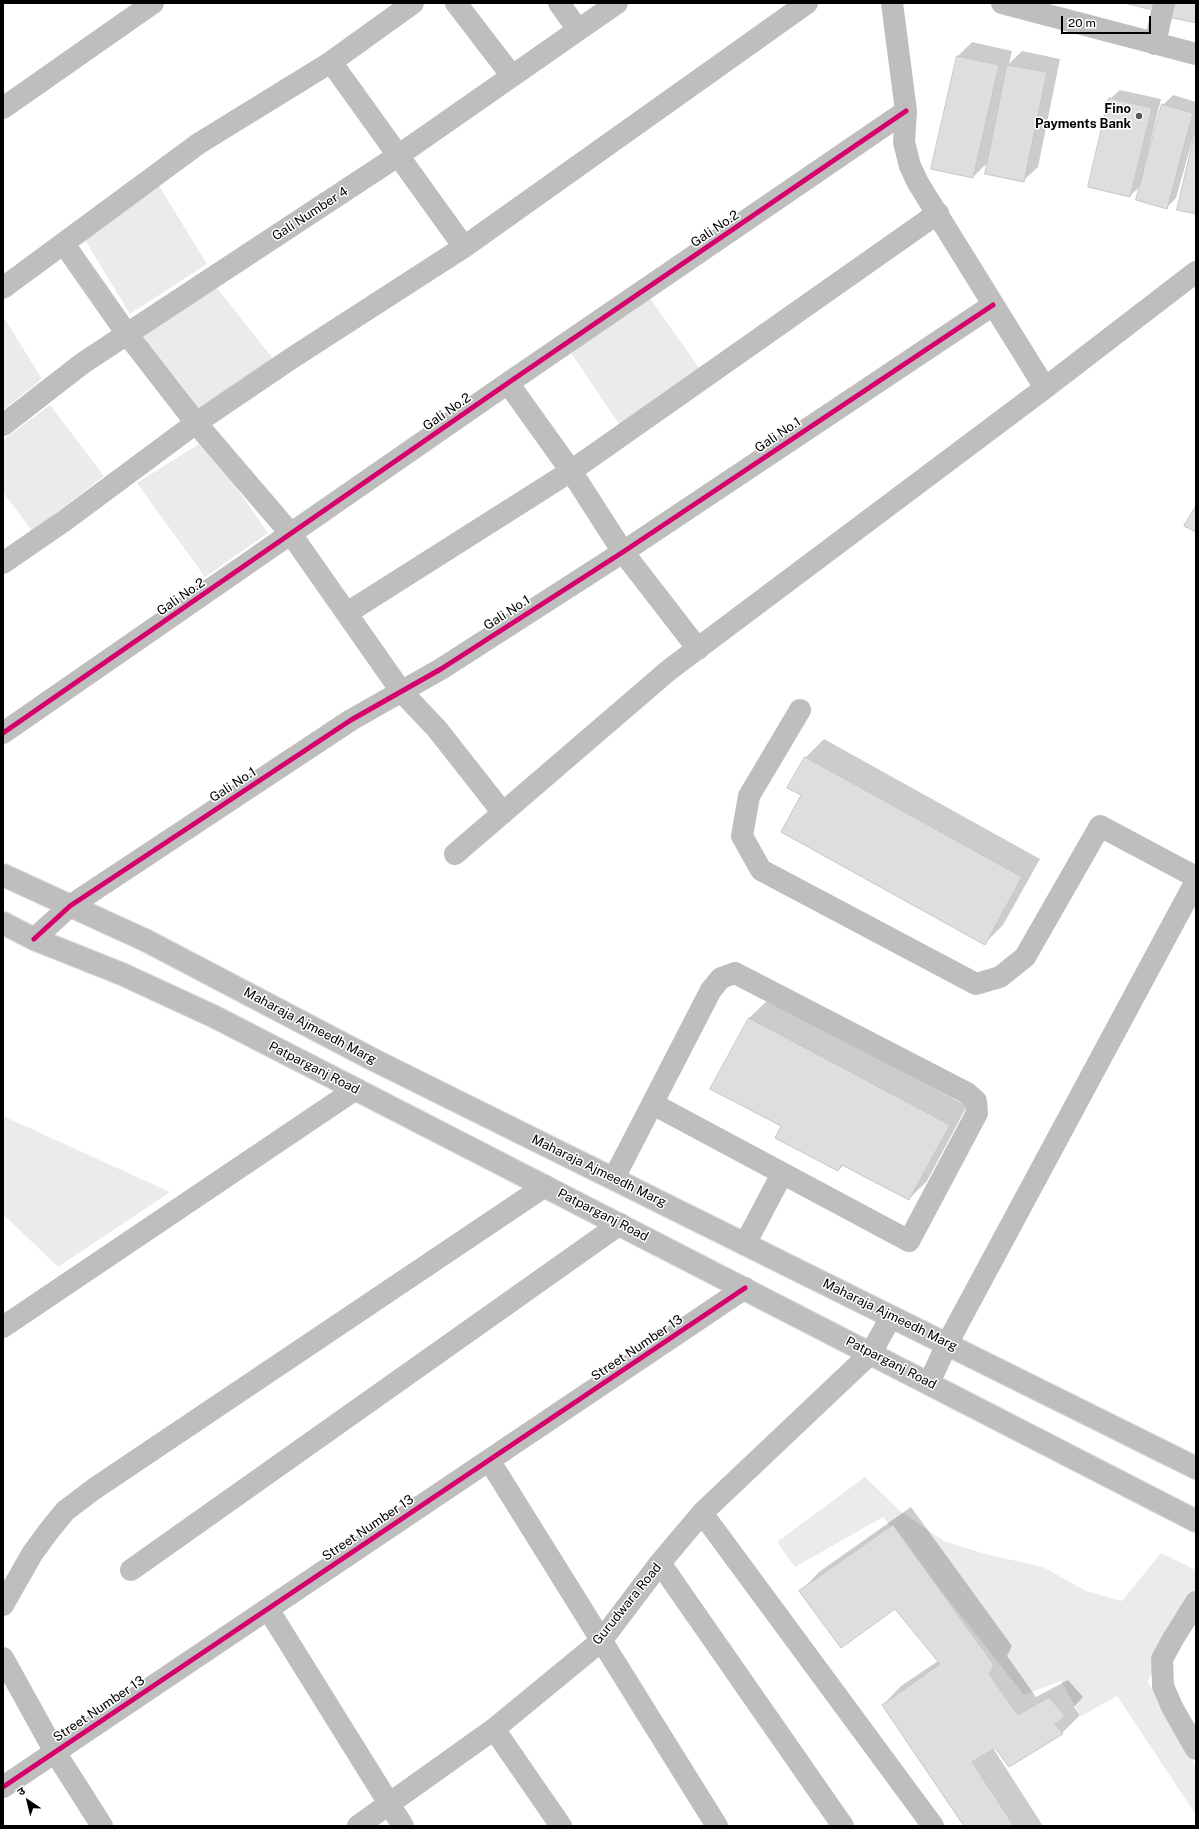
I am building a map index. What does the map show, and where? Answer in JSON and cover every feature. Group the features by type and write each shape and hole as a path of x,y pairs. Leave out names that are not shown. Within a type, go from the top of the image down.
{"street":[{"path":"3,108 153,3"},
{"path":"3,288 198,144 331,62 413,3"},
{"path":"456,3 512,76"},
{"path":"559,3 578,30"},
{"name":"Gali Number 4","path":"3,425 83,363 399,155 617,3"},
{"path":"3,563 64,521 196,423 292,358 464,247 807,3"},
{"path":"892,3 906,111 904,142 910,166 993,305 1045,388"},
{"path":"1002,3 1196,54"},
{"path":"1154,44 1164,3"},
{"path":"331,62 464,247"},
{"name":"Gali No.2","path":"3,733 508,383 906,111"},
{"path":"347,613 571,471 938,213"},
{"path":"64,244 127,334 196,423 291,534 401,691 436,729 503,812"},
{"path":"455,854 669,670 1045,388 1196,272"},
{"name":"Gali No.1","path":"34,939 70,906 352,720 441,669 623,552 993,305"},
{"path":"508,383 571,471 623,552 698,649"},
{"path":"800,710 749,796 742,836 762,870 976,984 1000,977 1025,957 1100,826 1196,877"},
{"name":"Maharaja Ajmeedh Marg","path":"3,875 147,941 372,1059 1196,1468"},
{"path":"929,1383 946,1344 1196,880"},
{"name":"Patparganj Road","path":"3,923 34,939 122,974 208,1014 871,1352 1196,1521"},
{"path":"614,1178 711,990 721,978 735,973 967,1093 976,1102 977,1113 909,1241 653,1104"},
{"path":"3,1327 356,1089"},
{"path":"746,1244 782,1174"},
{"path":"3,1605 32,1554 65,1511 94,1489 545,1186"},
{"path":"131,1570 620,1224"},
{"name":"Street Number 13","path":"3,1787 745,1288"},
{"name":"Gurudwara Road","path":"358,1826 494,1729 601,1642 660,1563 702,1513 871,1352 892,1317"},
{"path":"489,1460 717,1826"},
{"path":"702,1513 933,1826"},
{"path":"660,1563 843,1826"},
{"path":"268,1609 403,1826"},
{"path":"1194,1611 1162,1659 1163,1686 1172,1707 1196,1749"},
{"path":"3,1658 55,1752 102,1826"},
{"path":"494,1729 561,1826"}],"shaded area":[{"path":"159,186 207,264 130,314 85,240"},
{"path":"217,288 274,360 194,413 141,333"},
{"path":"650,298 699,368 619,424 571,353"},
{"path":"3,316 42,379 3,410"},
{"path":"50,405 104,476 32,531 3,492 3,440"},
{"path":"204,441 268,533 205,577 137,483"},
{"path":"3,1116 170,1192 58,1267 3,1214"},
{"path":"865,1477 900,1511 944,1541 985,1554 1043,1567 1086,1591 1122,1601 1161,1553 1196,1570 1196,1589 1169,1628 1148,1682 1196,1767 1196,1815 1117,1696 1081,1716 1061,1681 1024,1695 883,1517 795,1567 777,1542"}],"building":[{"path":"1125,3 1152,3 1150,9"},
{"path":"1172,3 1196,3 1196,23 1169,17"},
{"path":"957,56 999,65 973,178 931,169"},
{"path":"1007,65 1047,72 1024,182 985,174"},
{"path":"1109,98 1152,108 1130,197 1088,187"},
{"path":"1162,104 1193,113 1167,209 1136,200"},
{"path":"1196,128 1196,214 1177,210"},
{"path":"1196,506 1196,532 1184,526"},
{"path":"805,757 1022,877 985,945 781,832 801,795 787,788"},
{"path":"749,1018 950,1125 909,1200 842,1165 838,1171 775,1138 781,1126 710,1089"},
{"path":"893,1525 994,1665 989,1674 1018,1715 1049,1697 1065,1716 1055,1724 1063,1734 1009,1767 995,1748 972,1762 1014,1826 964,1826 882,1705 940,1664 895,1609 841,1648 799,1591"}],"cycle path":[{"path":"3,733 508,383 906,111"},
{"path":"34,939 70,906 351,720 441,669 623,552 993,305"},
{"path":"3,1787 745,1288"}],"place":[{"name":"Fino Payments Bank","path":"1139,116"}]}
